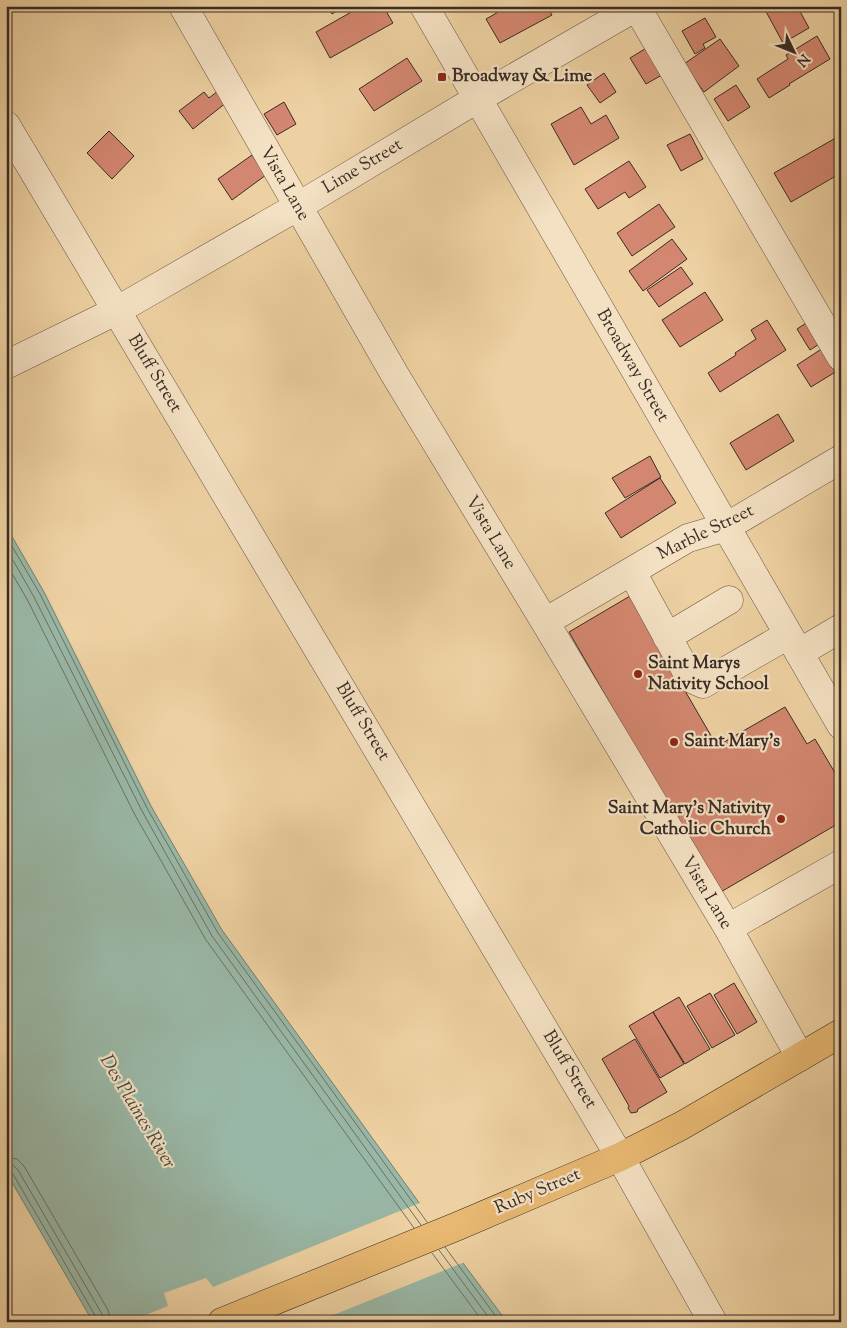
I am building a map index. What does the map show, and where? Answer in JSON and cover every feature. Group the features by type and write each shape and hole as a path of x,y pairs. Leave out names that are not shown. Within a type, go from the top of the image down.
{"main road":[{"name":"Ruby Street","path":"222,1322 458,1226 620,1157 681,1126 841,1033"}],"street":[{"name":"Vista Lane","path":"183,6 395,375 728,928 800,1058"},
{"name":"Broadway Street","path":"424,6 841,725"},
{"name":"Lime Street","path":"6,365 116,311 298,207 477,99 637,6"},
{"path":"637,6 841,357"},
{"name":"Bluff Street","path":"6,125 620,1157 713,1322"},
{"name":"Marble Street","path":"545,622 688,538 726,527 841,460"},
{"path":"632,572 690,678 703,684 794,644 841,628"},
{"path":"668,636 729,600"},
{"path":"728,928 841,864"}],"water":[{"name":"Des Plaines River","path":"6,526 44,592 151,806 222,930 507,1322 93,1322 6,1172"}],"pier":[{"path":"422,1202 465,1262 316,1322 128,1322 168,1306 164,1293 206,1278 213,1287"}],"building":[{"path":"328,6 345,6 332,14"},
{"path":"362,6 383,6 393,23 330,58 316,32"},
{"path":"509,6 547,6 552,15 500,43 486,19"},
{"path":"763,6 797,6 809,28 783,43"},
{"path":"705,18 716,37 703,44 705,48 695,54 682,31"},
{"path":"817,36 830,59 769,98 757,79 788,59 786,55"},
{"path":"720,39 739,66 704,92 684,64"},
{"path":"653,44 669,71 646,84 630,58"},
{"path":"407,58 422,81 374,111 359,89"},
{"path":"604,73 616,92 600,103 587,85"},
{"path":"736,85 750,107 728,121 714,99"},
{"path":"218,91 227,102 193,129 179,111 204,92 209,98"},
{"path":"284,102 296,124 277,135 264,114"},
{"path":"581,107 591,124 606,115 619,138 574,165 551,124"},
{"path":"109,131 134,156 112,179 87,153"},
{"path":"690,134 703,159 681,171 667,145"},
{"path":"841,135 841,173 791,202 774,173"},
{"path":"252,155 266,175 232,200 218,179"},
{"path":"629,161 646,187 629,198 625,192 598,209 585,189"},
{"path":"659,204 675,227 632,256 617,233"},
{"path":"672,239 687,259 643,291 629,271"},
{"path":"681,267 693,284 659,307 647,290"},
{"path":"705,292 723,320 680,347 662,320"},
{"path":"767,320 786,350 720,392 708,373 756,339 751,330"},
{"path":"811,320 824,341 810,350 797,329"},
{"path":"823,348 837,371 811,387 797,365"},
{"path":"778,414 794,441 746,470 730,443"},
{"path":"650,456 661,477 625,498 612,478"},
{"path":"660,478 676,503 621,538 605,513"},
{"name":"Saint Mary's","path":"630,596 717,746 785,707 807,744 815,739 841,783 841,822 719,893 569,632"},
{"path":"734,983 757,1022 737,1034 714,995"},
{"path":"710,993 735,1035 712,1048 687,1006"},
{"path":"679,997 710,1049 685,1064 653,1012"},
{"path":"653,1012 684,1064 660,1078 629,1026"},
{"path":"635,1039 667,1092 638,1109 637,1112 631,1113 628,1108 629,1106 602,1059"}],"place":[{"name":"Broadway & Lime","path":"442,77"},
{"name":"Saint Marys Nativity School","path":"638,674"},
{"name":"Saint Mary's","path":"674,742"},
{"name":"Saint Mary's Nativity Catholic Church","path":"781,819"}]}
